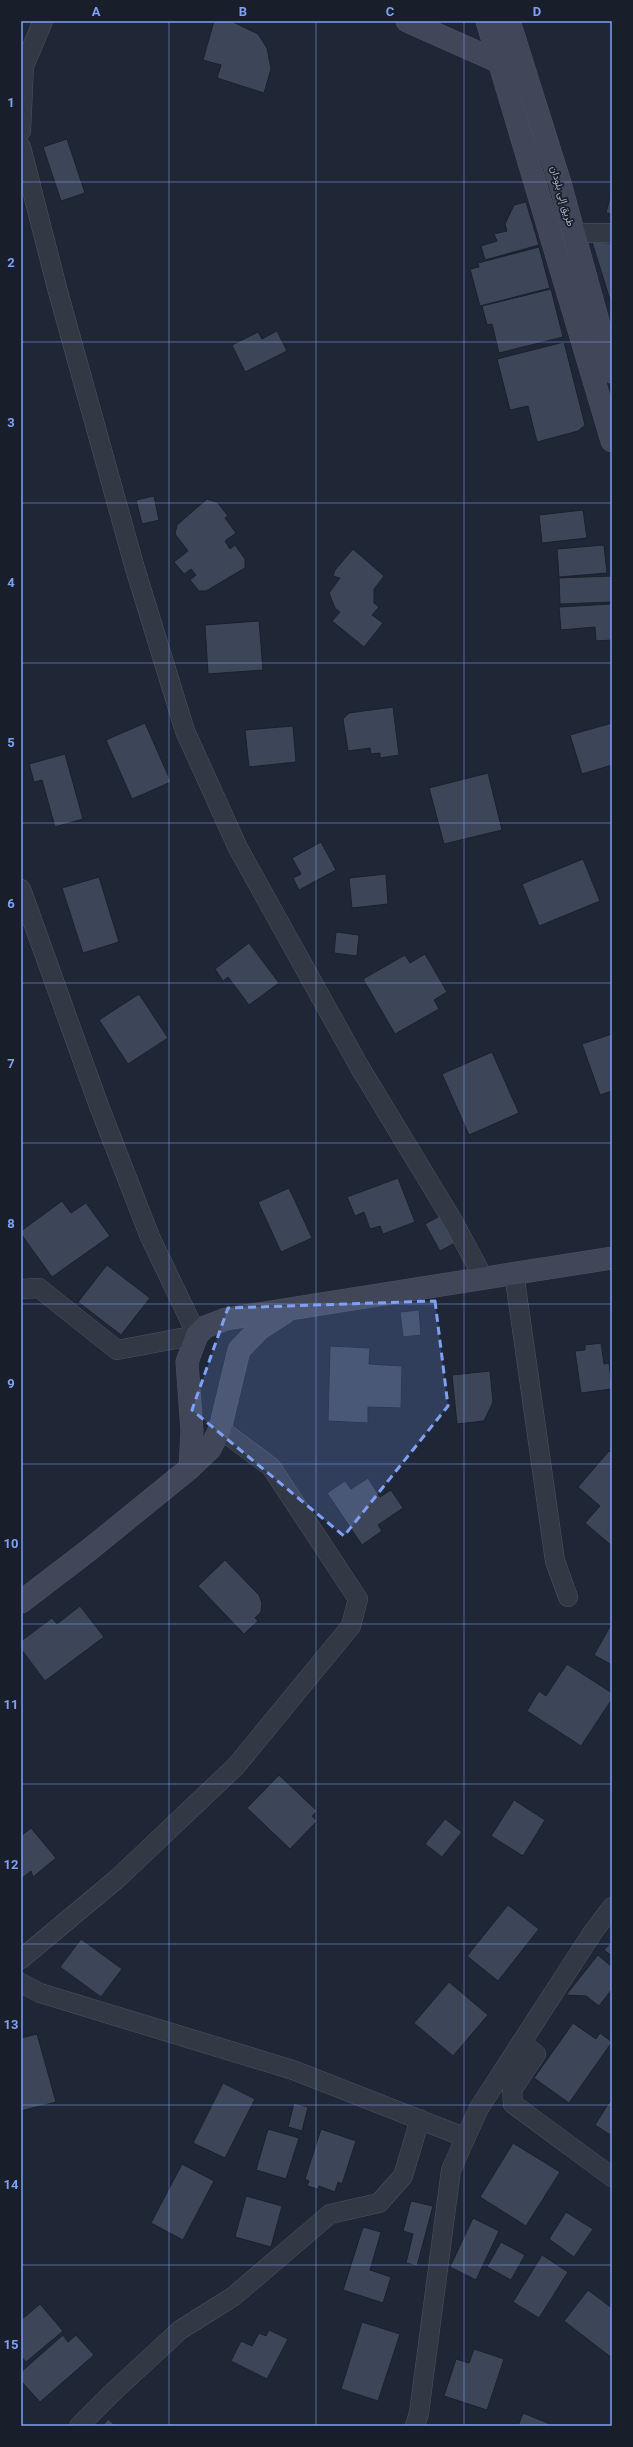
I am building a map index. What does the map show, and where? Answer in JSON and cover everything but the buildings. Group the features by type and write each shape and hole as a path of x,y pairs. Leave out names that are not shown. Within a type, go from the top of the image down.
{"street":[{"path":"21,132 24,66 43,21"},
{"path":"407,21 499,62"},
{"path":"487,21 612,441"},
{"name":"طريق إلى بلودان","path":"510,21 574,233 612,372"},
{"path":"21,147 57,288 132,557 186,731 238,848 359,1066 454,1224 483,1277"},
{"path":"574,233 612,233"},
{"path":"21,889 82,1062 150,1237 196,1335"},
{"path":"190,1468 192,1431 187,1362 196,1335 205,1327 226,1319 483,1277 612,1258"},
{"path":"514,1273 556,1561 568,1597"},
{"path":"21,1289 40,1288 117,1350 196,1335"},
{"path":"21,1602 89,1550 190,1468 210,1449 220,1429 239,1350 259,1329 288,1310"},
{"path":"21,1960 118,1878 236,1766 351,1626 358,1599 271,1467 220,1429"},
{"path":"414,2426 419,2414 451,2170 464,2137 479,2108 593,1932 612,1907"},
{"path":"21,1984 40,1993 293,2070 464,2137"},
{"path":"521,2043 536,2054 512,2090 513,2104 612,2177"},
{"path":"79,2426 180,2330 234,2296 330,2214 379,2203 403,2176 420,2119"}],"highlighted area":[{"path":"435,1301 448,1406 344,1536 192,1410 228,1308"}]}
